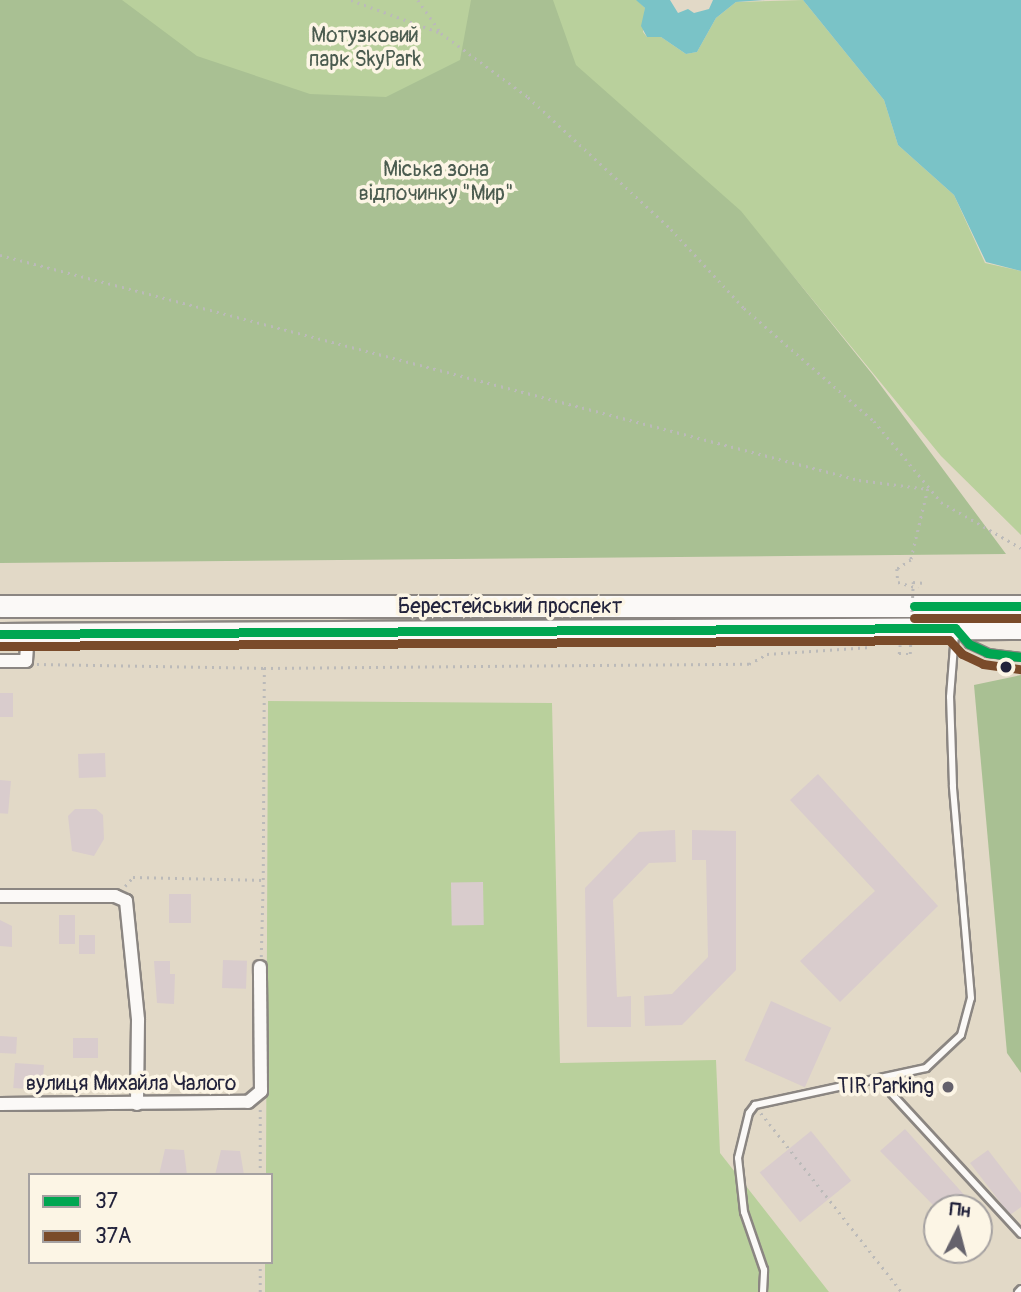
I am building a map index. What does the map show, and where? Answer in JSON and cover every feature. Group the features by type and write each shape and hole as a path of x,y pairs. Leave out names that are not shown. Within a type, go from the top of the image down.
{"highway":[{"name":"Берестейський проспект","path":"0,606 1021,606"},
{"name":"Берестейський проспект","path":"0,634 1021,628"}],"street":[{"path":"0,661 26,661 28,634"},
{"path":"0,896 115,896 128,906 138,1020 137,1104"},
{"name":"вулиця Михайла Чалого","path":"0,1104 248,1102 261,1091 260,967"}],"lane":[{"path":"955,628 969,645 988,653 1021,657"},
{"path":"763,1292 764,1270 744,1212 738,1158 749,1113 755,1105 880,1081 926,1068 961,1035 971,998 953,786 950,697 955,628"},
{"path":"880,1081 1021,1234"}],"path":[{"path":"351,0 441,33 528,97 671,229 744,308 874,421 928,489 957,513 1021,548"},
{"path":"418,0 441,33"},
{"path":"0,255 859,480 928,489"},
{"path":"887,646 900,645 900,654 910,654 913,582 925,583 924,589 905,587 898,582 897,569 911,560 928,489"},
{"path":"26,661 44,667 264,668 748,664 767,654 873,647"},
{"path":"260,967 264,668"},
{"path":"115,896 133,877 263,880"},
{"path":"260,1173 261,1091"},
{"path":"755,1105 901,1292"},
{"path":"260,1264 260,1292"}],"green space":[{"path":"0,0 637,0 645,8 643,32 647,37 661,37 686,54 697,52 716,18 736,2 803,0 884,100 898,145 954,195 985,263 1021,271 1021,535 941,456 748,221 928,489"},
{"name":"Міська зона відпочинку \"Мир\"","path":"0,0 122,0 197,56 310,94 386,97 460,60 471,0 553,0 576,65 741,211 873,375 1006,554 0,563"},
{"path":"1021,675 1021,1073 1007,1053 974,685"},
{"path":"268,701 552,703 560,1063 716,1060 720,1153 829,1292 265,1292 265,1264 273,1264 273,1173 266,1173"}],"water":[{"path":"636,0 670,0 678,13 688,9 694,13 709,9 713,0 765,0 736,2 716,18 697,52 686,54 661,37 647,37 641,26 645,8"},
{"path":"803,0 1021,0 1021,271 986,262 954,195 898,145 884,100"}],"building":[{"path":"0,693 13,693 13,717 0,717"},
{"path":"105,753 106,777 79,778 78,754"},
{"path":"818,774 938,906 840,1002 800,961 875,891 790,800"},
{"path":"0,780 11,781 8,814 0,813"},
{"path":"75,809 96,809 103,815 104,839 94,856 72,851 68,816"},
{"path":"675,830 676,862 649,863 613,900 617,997 631,996 631,1027 587,1027 585,888 639,832"},
{"path":"692,830 736,831 736,970 682,1025 645,1026 644,996 672,994 708,957 706,860 692,860"},
{"path":"483,882 484,925 452,926 451,883"},
{"path":"169,894 191,894 191,923 169,923"},
{"path":"59,915 75,915 75,944 59,944"},
{"path":"0,920 12,926 12,947 0,946"},
{"path":"79,935 95,935 95,954 79,954"},
{"path":"223,960 247,961 246,989 222,988"},
{"path":"154,961 170,961 170,974 175,974 174,1004 157,1003"},
{"path":"771,1001 831,1028 805,1087 745,1060"},
{"path":"0,1036 17,1037 16,1054 0,1053"},
{"path":"73,1038 98,1038 98,1058 73,1058"},
{"path":"15,1063 44,1065 42,1090 13,1088"},
{"path":"905,1129 963,1194 923,1195 880,1151"},
{"path":"811,1131 851,1181 800,1222 760,1173"},
{"path":"165,1149 184,1150 187,1173 159,1173"},
{"path":"221,1150 240,1151 244,1173 215,1173"},
{"path":"988,1150 1021,1193 1021,1207 1010,1215 970,1163"}],"transit line":[{"name":"37","path":"914,606 1021,606"},
{"name":"37А","path":"914,618 1021,618"},
{"name":"37","path":"0,634 955,628 969,644 988,653 1021,657"},
{"name":"37А","path":"0,646 949,640 962,654 983,664 1020,669"}],"place":[{"name":"TIR Parking","path":"948,1087"}],"park label":[{"name":"Мотузковий парк SkyPark","path":"365,48"}]}
